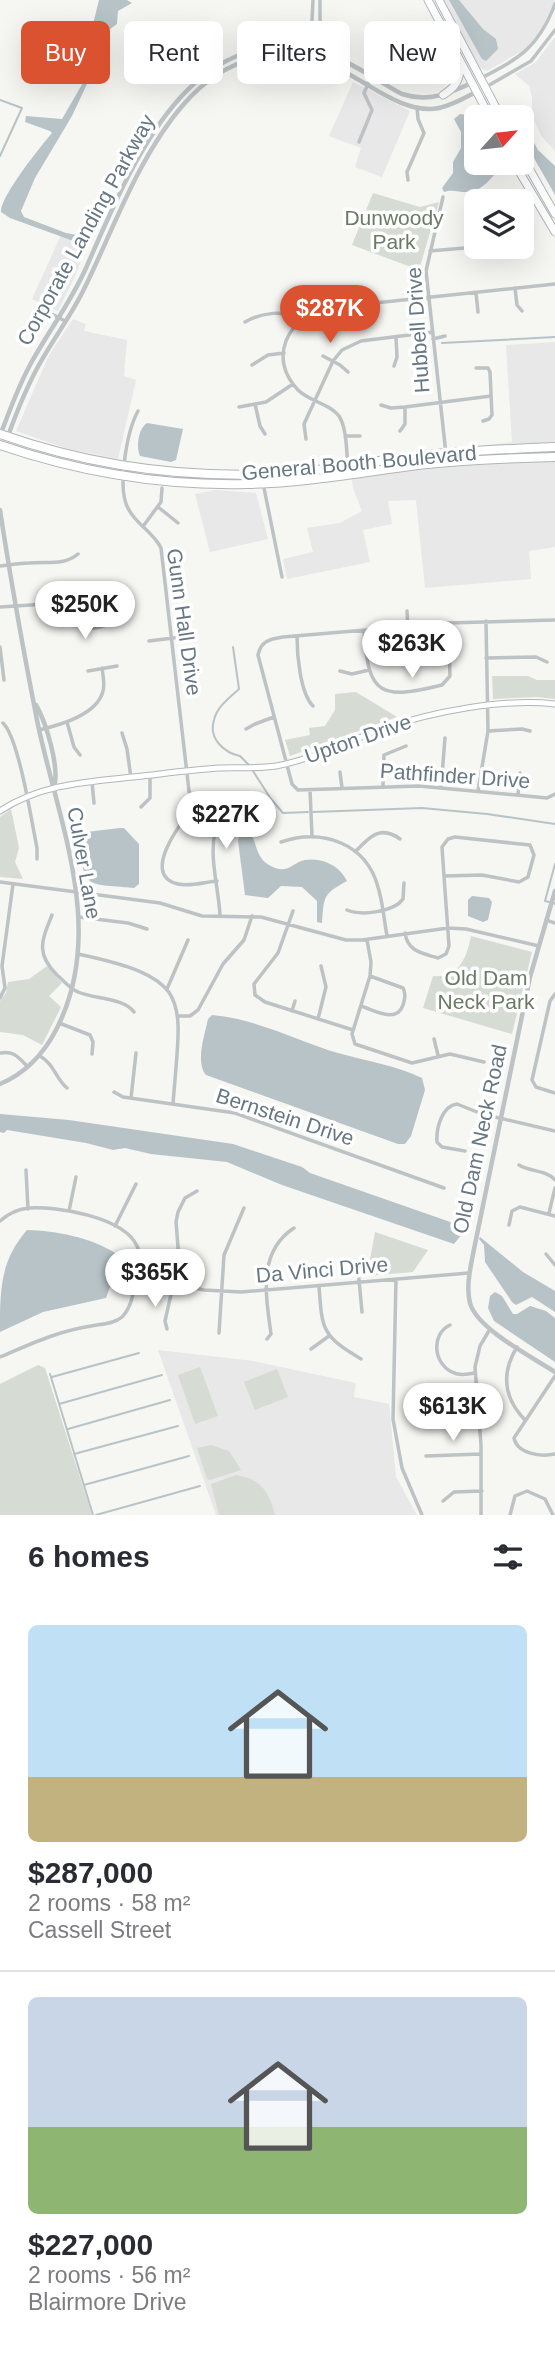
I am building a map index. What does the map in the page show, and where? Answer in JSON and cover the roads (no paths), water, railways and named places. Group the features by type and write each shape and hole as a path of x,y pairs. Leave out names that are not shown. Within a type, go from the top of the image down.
{"highway":[{"name":"General Booth Boulevard","path":"2,436 66,455 124,466 262,479"},
{"name":"General Booth Boulevard","path":"2,448 124,476 188,483 349,471 555,447"},
{"name":"General Booth Boulevard","path":"446,458 555,457"}],"main road":[{"path":"428,0 439,21"},
{"path":"439,0 495,105"},
{"path":"460,59 484,105"},
{"path":"443,95 456,84"},
{"path":"521,175 555,232"},
{"path":"533,175 555,214"},
{"name":"Upton Drive","path":"0,811 26,796 54,787 186,771 286,764 396,724 433,715 531,703 555,705"}],"street":[{"path":"312,21 313,0"},
{"path":"320,0 320,21"},
{"name":"Corporate Landing Parkway","path":"385,84 409,96 426,98 443,95 472,83 510,63 533,45 544,29 555,4"},
{"name":"Corporate Landing Parkway","path":"368,84 401,103 417,107 443,107 477,92 531,61 555,30"},
{"name":"Corporate Landing Parkway","path":"2,448 2,436 26,373 82,276 140,155 176,100 192,83 210,70 237,57"},
{"name":"Corporate Landing Parkway","path":"2,436 33,376 81,295 147,159 180,108 210,79 237,65"},
{"path":"359,142 372,110 364,94 368,84"},
{"path":"408,180 407,172 424,133 417,107"},
{"path":"140,155 147,159"},
{"name":"Hubbell Drive","path":"443,197 426,271 446,458"},
{"path":"100,234 107,237"},
{"path":"430,251 464,248"},
{"path":"349,471 345,436 336,413 302,394 286,371 284,354 289,334 298,322 327,308 555,284"},
{"path":"514,288 517,305 522,311"},
{"path":"476,293 478,312"},
{"path":"42,309 66,321"},
{"path":"245,321 286,313 294,316 298,322"},
{"path":"306,439 304,424 333,361 342,350 357,342 433,332"},
{"path":"394,366 397,358 396,337"},
{"path":"433,339 445,337"},
{"path":"252,365 268,355 284,354"},
{"path":"323,356 348,372"},
{"path":"476,368 490,371 491,417 483,421"},
{"path":"239,407 271,400 293,384"},
{"path":"381,405 391,408 405,407 491,396"},
{"path":"255,404 265,435"},
{"path":"400,431 404,426 405,407"},
{"name":"Gunn Hall Drive","path":"138,411 132,426 124,466 127,507 161,548 188,791 195,805"},
{"path":"345,436 360,436"},
{"path":"262,479 282,577"},
{"path":"143,526 161,502 162,488"},
{"path":"158,507 178,523"},
{"name":"Culver Lane","path":"0,510 39,730 77,891 79,917 78,954 72,988 59,1023 39,1056 28,1067 0,1084"},
{"path":"0,566 32,562 50,564 73,559 79,554"},
{"path":"0,607 61,603 70,609 78,626 90,629 106,625 112,620 114,610 108,593"},
{"path":"406,653 410,647 407,611"},
{"path":"312,836 310,790 300,790 293,786 258,657 259,649 270,639 448,623 555,620"},
{"path":"478,791 488,731 486,621"},
{"path":"364,631 369,670 379,685 394,693 410,693 445,684 450,676 448,623"},
{"path":"149,641 189,636"},
{"path":"297,636 300,670 308,699 313,706"},
{"path":"0,647 4,680"},
{"path":"486,658 536,657 547,662"},
{"path":"88,671 117,666"},
{"path":"39,730 67,722 89,709 100,697 104,686 102,668"},
{"path":"340,671 352,674 369,670"},
{"name":"Culver Lane","path":"36,704 46,728 56,776 54,787"},
{"path":"246,729 274,717"},
{"path":"67,722 74,747 80,755"},
{"path":"3,723 11,735 37,848 37,859"},
{"path":"488,731 530,731"},
{"path":"122,733 131,778"},
{"path":"441,788 445,738"},
{"path":"383,786 383,755 406,747"},
{"path":"340,772 342,788"},
{"path":"518,795 520,773"},
{"path":"141,807 150,798 150,775"},
{"path":"92,782 94,803"},
{"name":"Pathfinder Drive","path":"310,790 383,786 441,788 547,798 555,794"},
{"path":"220,916 214,838 218,823 232,807 234,794"},
{"path":"217,881 178,884 169,880 163,871 164,857 171,839 195,805 218,823"},
{"path":"356,851 376,833 387,832 400,839"},
{"path":"281,842 312,836 332,838 356,851 373,874 387,936"},
{"path":"405,933 412,949 441,958 449,949 442,847 451,838 526,844 534,850 528,877 521,882 482,876 444,876"},
{"path":"0,882 160,903 202,916 252,916 338,939 367,939 448,928 539,946"},
{"path":"0,998 5,988 2,966 13,883"},
{"path":"347,910 358,913 395,907 402,901 404,883"},
{"name":"Old Dam Neck Road","path":"490,1329 478,1319 470,1304 470,1273 530,977 555,891"},
{"path":"293,911 278,953 253,990 259,1000 353,1030"},
{"path":"52,915 43,943 43,956 52,970 72,988 127,1006 134,1012"},
{"path":"179,1016 190,1016 198,1010 223,964 244,940 252,916"},
{"path":"79,917 128,923 147,929"},
{"path":"546,920 555,923"},
{"path":"367,939 370,975 352,1040 358,1046 416,1063 438,1055 456,1055 484,1062"},
{"path":"167,989 188,940"},
{"path":"78,954 136,968 155,978 174,998 179,1016 173,1104"},
{"path":"318,1019 327,987 321,966"},
{"path":"361,1006 392,1016 399,1013 406,995 403,988 370,975"},
{"path":"555,994 550,1001 532,1080 539,1089 555,1093"},
{"path":"292,1011 295,1001"},
{"path":"59,1023 90,1035 93,1042 92,1054"},
{"path":"434,1039 438,1055"},
{"path":"0,1053 16,1054 28,1067"},
{"path":"131,1098 136,1054"},
{"path":"39,1056 49,1062 67,1088"},
{"name":"Bernstein Drive","path":"114,1092 131,1098 235,1113 443,1188"},
{"path":"465,1151 442,1147 437,1142 439,1126 446,1108 457,1104 500,1119 555,1131"},
{"path":"519,1165 550,1175 555,1180"},
{"path":"397,1171 400,1166"},
{"path":"26,1170 28,1209"},
{"path":"69,1211 76,1177"},
{"path":"115,1227 136,1184"},
{"path":"549,1214 555,1188"},
{"path":"167,1329 164,1321 180,1251 176,1222 178,1212 185,1198 197,1191"},
{"path":"219,1333 220,1292 225,1255 244,1208"},
{"path":"509,1225 510,1214 517,1208 529,1208 555,1216"},
{"path":"0,1221 15,1212 28,1209 69,1211 115,1227 129,1235 138,1246 140,1262 129,1307 119,1318 57,1333 0,1357"},
{"path":"267,1339 271,1334 266,1277 269,1259 280,1241 294,1228"},
{"path":"547,1254 555,1265"},
{"path":"358,1269 362,1312"},
{"name":"Da Vinci Drive","path":"138,1276 220,1292 267,1291 470,1273"},
{"path":"396,1279 393,1419 402,1468 422,1515"},
{"path":"319,1286 322,1320 329,1336 338,1345 362,1359"},
{"path":"450,1325 438,1336 440,1360 446,1369 456,1374 475,1373"},
{"path":"481,1515 481,1454 475,1373 478,1351 490,1329 555,1374 515,1436 516,1446 522,1450 542,1455 555,1454"},
{"path":"311,1349 329,1336"},
{"path":"517,1347 508,1366 508,1395 512,1405 525,1420"},
{"path":"422,1408 449,1412 479,1412"},
{"path":"426,1456 481,1454"},
{"path":"443,1501 454,1492 482,1491"},
{"path":"510,1515 516,1496 527,1491 545,1499 553,1515"}],"waterway":[{"path":"0,100 22,108 0,156"},
{"path":"442,343 555,337"},
{"path":"233,647 239,689 218,711 213,733 219,744 240,756 250,766"},
{"path":"253,771 283,813 308,812"},
{"path":"313,812 422,808 555,824"},
{"path":"549,902 545,901 555,864"},
{"path":"52,1377 139,1353"},
{"path":"50,1374 93,1515"},
{"path":"59,1404 162,1375"},
{"path":"68,1429 170,1400"},
{"path":"74,1454 178,1426"},
{"path":"84,1485 189,1456"},
{"path":"96,1515 200,1486"}],"park label":[{"name":"Dunwoody Park","path":"394,230"},
{"name":"Old Dam Neck Park","path":"486,990"}]}
